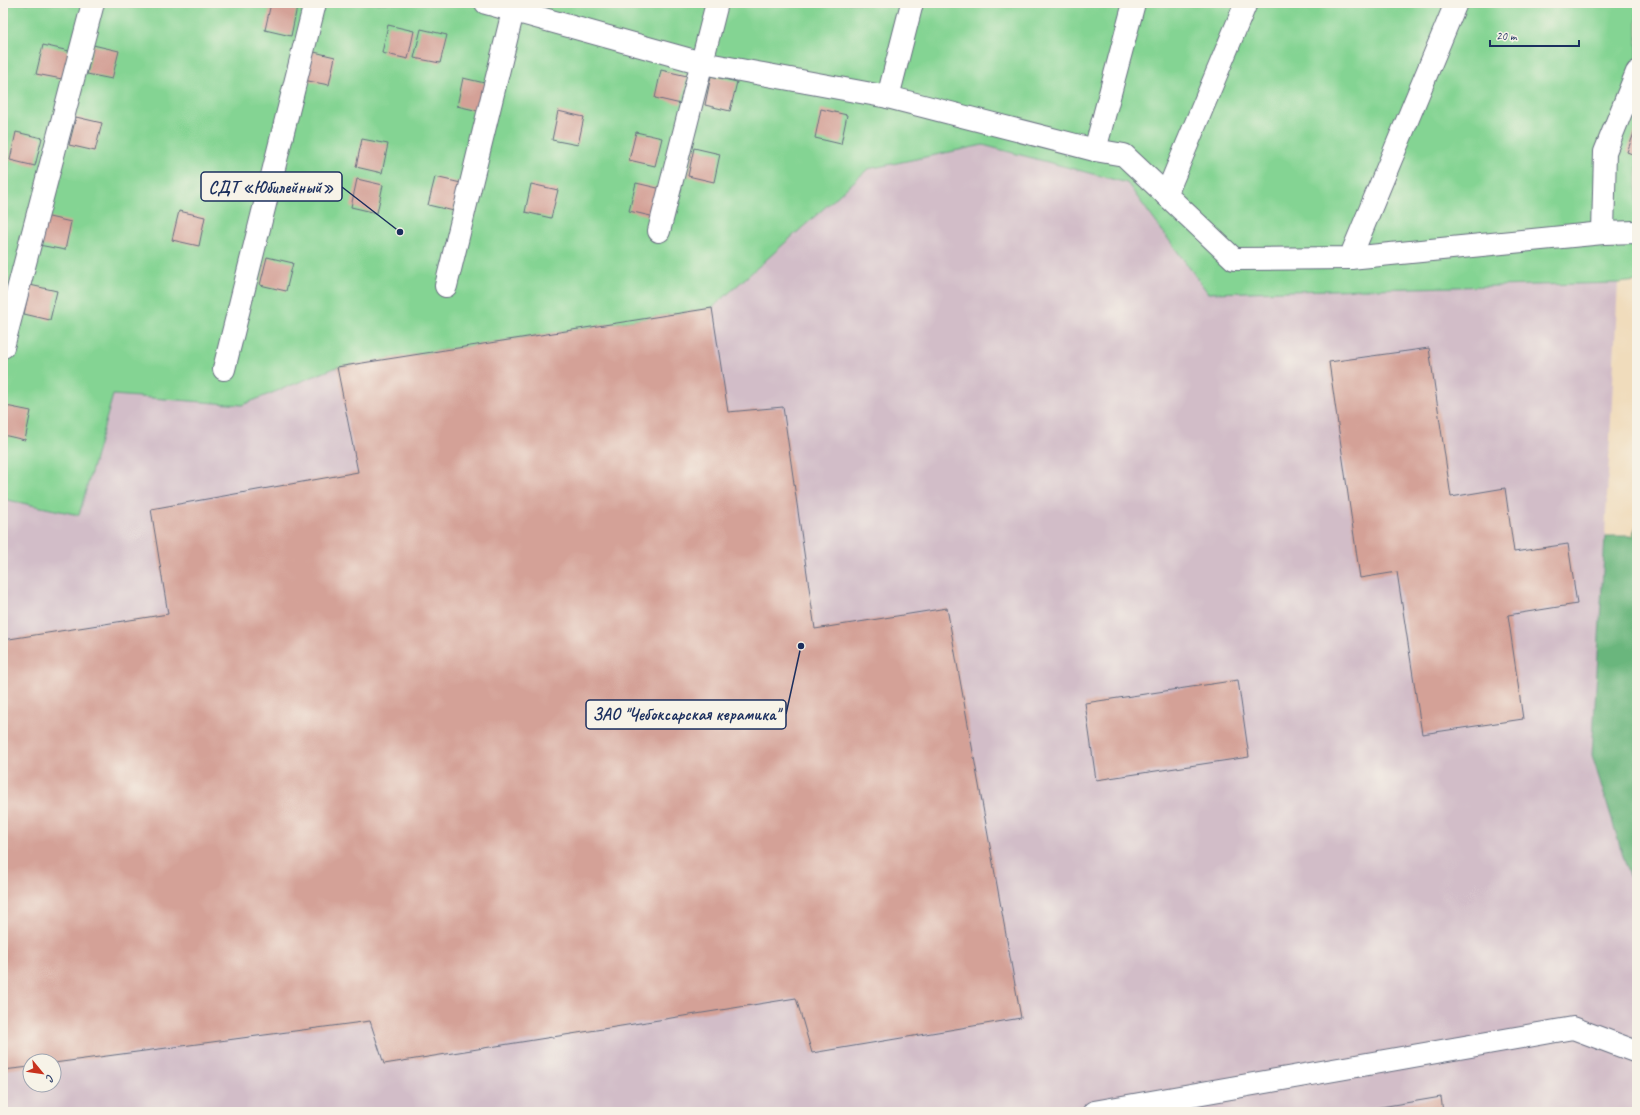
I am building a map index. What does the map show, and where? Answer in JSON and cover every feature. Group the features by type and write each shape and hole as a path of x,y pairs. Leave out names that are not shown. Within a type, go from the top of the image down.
{"street":[{"path":"3,347 93,3"},
{"path":"224,369 314,3"},
{"path":"486,3 514,7 702,62 888,97 1095,150 1124,155 1234,259 1350,258 1603,232 1637,232"},
{"path":"659,231 717,3"},
{"path":"888,97 912,3"},
{"path":"1095,150 1134,3"},
{"path":"1166,195 1246,3"},
{"path":"1350,258 1456,3"},
{"path":"446,286 514,7"},
{"path":"1603,232 1605,152 1637,72"},
{"path":"1094,1112 1573,1028 1637,1052"}],"shaded area":[{"path":"983,145 1127,183 1208,293 1618,283 1592,755 1634,892 1637,897 1637,1112 3,1112 3,499 79,514 113,394 242,405 337,367 712,308 868,169"}],"green space":[{"path":"3,3 1637,3 1637,281 1618,283 1208,293 1127,183 983,145 868,169 712,308 337,367 242,405 113,395 79,515 3,499"},
{"path":"1637,524 1637,897 1634,892 1592,755 1605,536 1632,536"}],"building":[{"path":"271,3 297,7 291,36 265,30"},
{"path":"388,25 414,31 408,59 382,53"},
{"path":"421,29 447,35 440,63 414,58"},
{"path":"43,45 69,51 62,79 36,74"},
{"path":"93,45 119,51 112,79 87,74"},
{"path":"310,51 335,57 329,85 303,80"},
{"path":"661,70 687,76 681,104 655,98"},
{"path":"711,76 737,82 730,111 705,105"},
{"path":"463,78 489,84 483,112 457,106"},
{"path":"821,109 847,115 841,144 815,138"},
{"path":"558,111 584,117 578,145 552,140"},
{"path":"76,117 102,123 95,151 69,145"},
{"path":"1637,125 1637,156 1627,152"},
{"path":"16,132 42,138 35,166 10,160"},
{"path":"636,132 662,138 655,166 629,160"},
{"path":"362,139 388,144 382,173 356,167"},
{"path":"694,148 720,154 714,182 688,176"},
{"path":"435,177 461,183 454,211 428,205"},
{"path":"357,179 383,185 377,213 351,207"},
{"path":"636,183 662,189 655,217 629,211"},
{"path":"531,184 558,190 551,218 525,212"},
{"path":"179,211 205,217 199,246 172,240"},
{"path":"45,216 71,222 65,250 39,245"},
{"path":"267,257 293,263 286,291 260,285"},
{"path":"30,285 57,291 50,320 24,314"},
{"path":"712,308 728,412 783,407 815,629 947,608 1021,1018 812,1053 796,998 384,1064 370,1021 62,1062 62,1053 22,1053 22,1068 3,1070 3,640 168,614 151,509 358,472 337,367"},
{"path":"1429,348 1451,497 1505,488 1514,552 1568,544 1577,604 1508,615 1523,719 1422,734 1397,572 1360,578 1329,362"},
{"path":"6,406 31,411 25,440 3,435 3,417"},
{"path":"1238,680 1249,757 1096,780 1085,703"},
{"path":"1441,1097 1443,1112 1357,1112 1357,1111"}],"place":[{"name":"СДТ «Юбилейный»","path":"400,232"},
{"name":"ЗАО \"Чебоксарская керамика\"","path":"801,646"}]}
